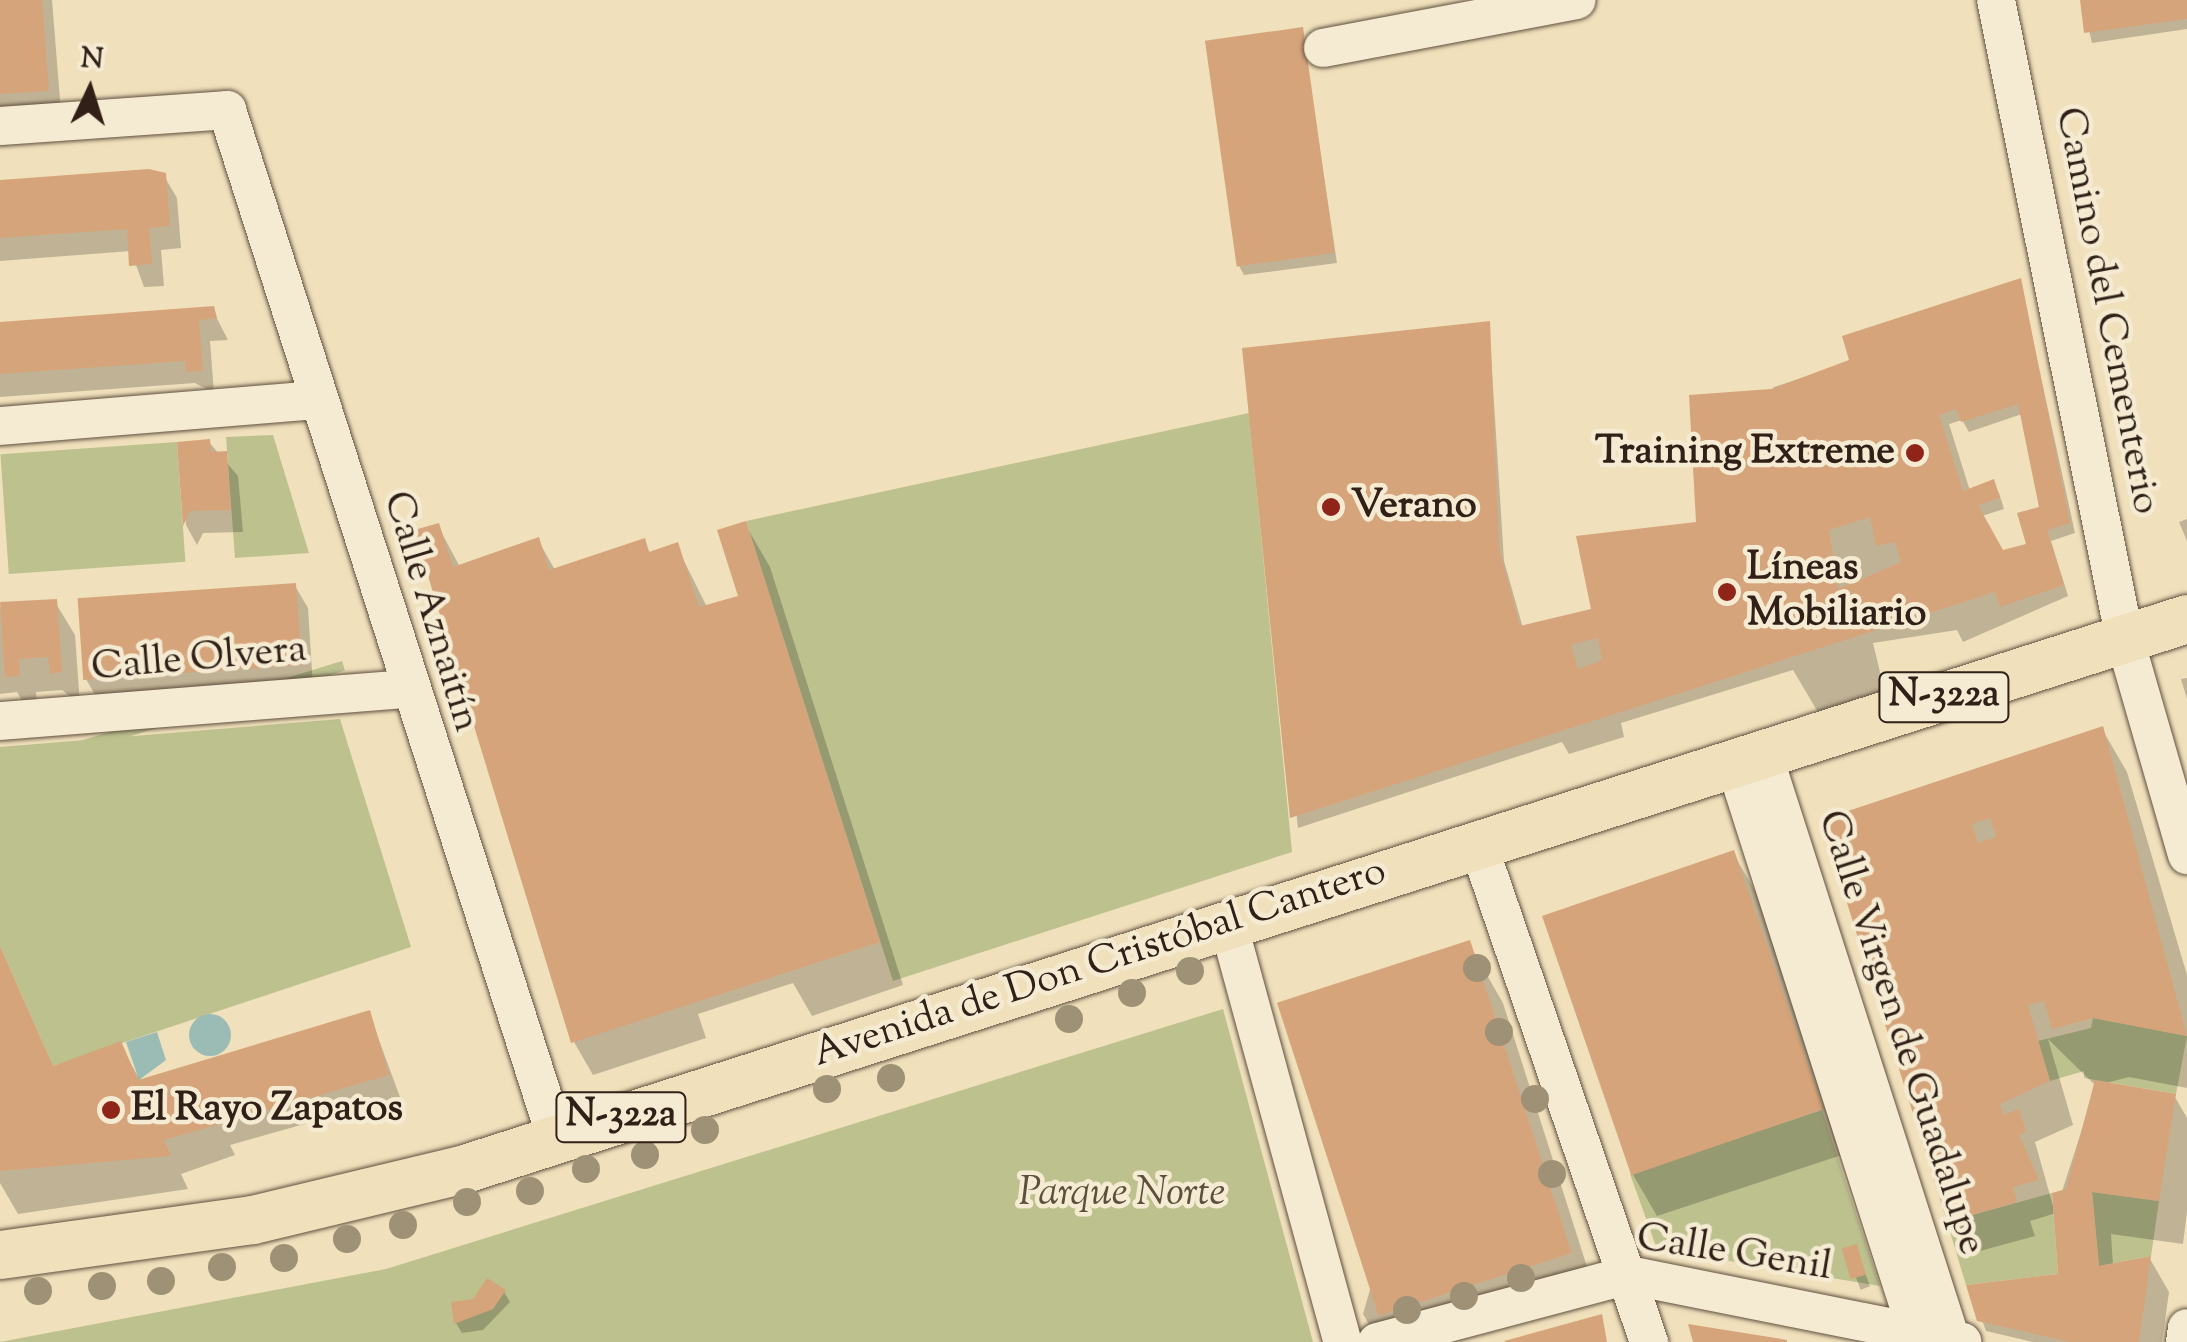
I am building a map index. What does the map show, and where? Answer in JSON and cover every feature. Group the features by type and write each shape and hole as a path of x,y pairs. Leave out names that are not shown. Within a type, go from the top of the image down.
{"main road":[{"name":"Avenida de Don Cristóbal Cantero","path":"0,1255 254,1220 556,1138 2187,620"}],"street":[{"path":"1324,48 1577,0"},
{"name":"Camino del Cementerio","path":"1996,0 2125,640 2187,854"},
{"name":"Calle Aznaitín","path":"0,126 227,110 405,689 556,1138"},
{"path":"0,426 319,400"},
{"name":"Calle Olvera","path":"0,720 405,689"},
{"name":"Calle Virgen de Guadalupe","path":"1749,759 1940,1338"},
{"path":"1478,844 1628,1274 1648,1342"},
{"path":"1228,923 1343,1342"},
{"name":"Calle Genil","path":"1377,1342 1628,1274 1940,1338"},
{"path":"2185,1342 2187,1328"}],"green space":[{"path":"1249,413 1292,852 893,981 746,521"},
{"path":"273,435 309,553 235,558 226,437"},
{"path":"177,442 185,562 9,574 0,454"},
{"path":"342,661 345,671 77,752 74,743"},
{"path":"340,719 411,947 53,1066 0,946 0,747"},
{"name":"Parque Norte","path":"1223,1009 1313,1342 0,1342 386,1269"},
{"path":"2093,1018 2187,1036 2176,1094 2084,1078 2084,1071 2050,1081 2038,1041 2091,1028"},
{"path":"1822,1110 1880,1286 1657,1249 1630,1174"},
{"path":"2092,1192 2159,1201 2151,1256 2099,1266"},
{"path":"2052,1193 2058,1274 1966,1285 1947,1222"}],"water":[{"path":"210,1014 225,1020 231,1035 225,1050 210,1056 195,1050 189,1035 195,1020"},
{"path":"157,1032 166,1060 139,1080 126,1042"}],"building":[{"path":"0,0 42,0 49,91 0,94"},
{"path":"2080,0 2187,0 2187,19 2084,33"},
{"path":"1303,27 1335,253 1237,267 1205,41"},
{"path":"149,169 166,173 170,226 149,228 152,264 129,266 127,229 0,238 0,180"},
{"path":"2021,278 2070,523 2047,530 2064,585 2000,607 1995,592 1290,818 1242,348 1490,321 1499,548 1520,626 1591,609 1576,536 1696,522 1689,395 1771,389 1849,360 1842,336","holes":["2018,404 2039,507 2017,513 2026,544 2003,550 1978,505 2000,498 1994,479 1963,491 1939,415 1956,409 1961,422","1870,517 1876,546 1895,542 1901,562 1838,589 1829,530","1598,638 1602,660 1578,669 1571,645"]},
{"path":"214,306 217,318 199,320 203,371 186,372 185,361 0,374 0,322"},
{"path":"210,439 211,452 227,451 231,510 190,511 183,526 177,442"},
{"path":"746,521 880,942 571,1043 414,530 439,523 453,567 539,537 549,570 645,538 649,552 678,542 699,607 738,596 717,530"},
{"path":"296,583 302,665 83,680 78,598"},
{"path":"57,599 62,672 50,674 48,657 19,659 20,676 5,677 0,602"},
{"path":"2103,726 2187,1036 2093,1018 2052,1029 2044,1001 2028,1005 2050,1081 2000,1104 2003,1115 2019,1109 2026,1132 2019,1135 2039,1180 2013,1187 2017,1202 1947,1222 1821,820","holes":["1990,818 1996,837 1978,843 1972,824"]},
{"path":"1734,850 1823,1109 1631,1175 1542,916"},
{"path":"1470,940 1572,1253 1379,1316 1277,1003"},
{"path":"0,946 53,1066 121,1041 138,1080 370,1010 389,1075 164,1140 171,1156 0,1171"},
{"path":"2095,1080 2176,1094 2159,1201 2092,1192 2099,1266 2151,1256 2139,1342 2070,1342 1977,1321 1966,1285 2058,1274 2052,1193 2066,1189"},
{"path":"1857,1244 1866,1275 1850,1279 1842,1248"},
{"path":"487,1278 506,1290 493,1309 454,1324 451,1302 473,1299"},
{"path":"1602,1314 1607,1342 1504,1341"},
{"path":"1688,1324 1787,1340 1787,1342 1693,1342"}],"place":[{"name":"Training Extreme","path":"1915,453"},
{"name":"Verano","path":"1331,507"},
{"name":"Líneas Mobiliario","path":"1727,592"},
{"name":"El Rayo Zapatos","path":"111,1110"}]}
